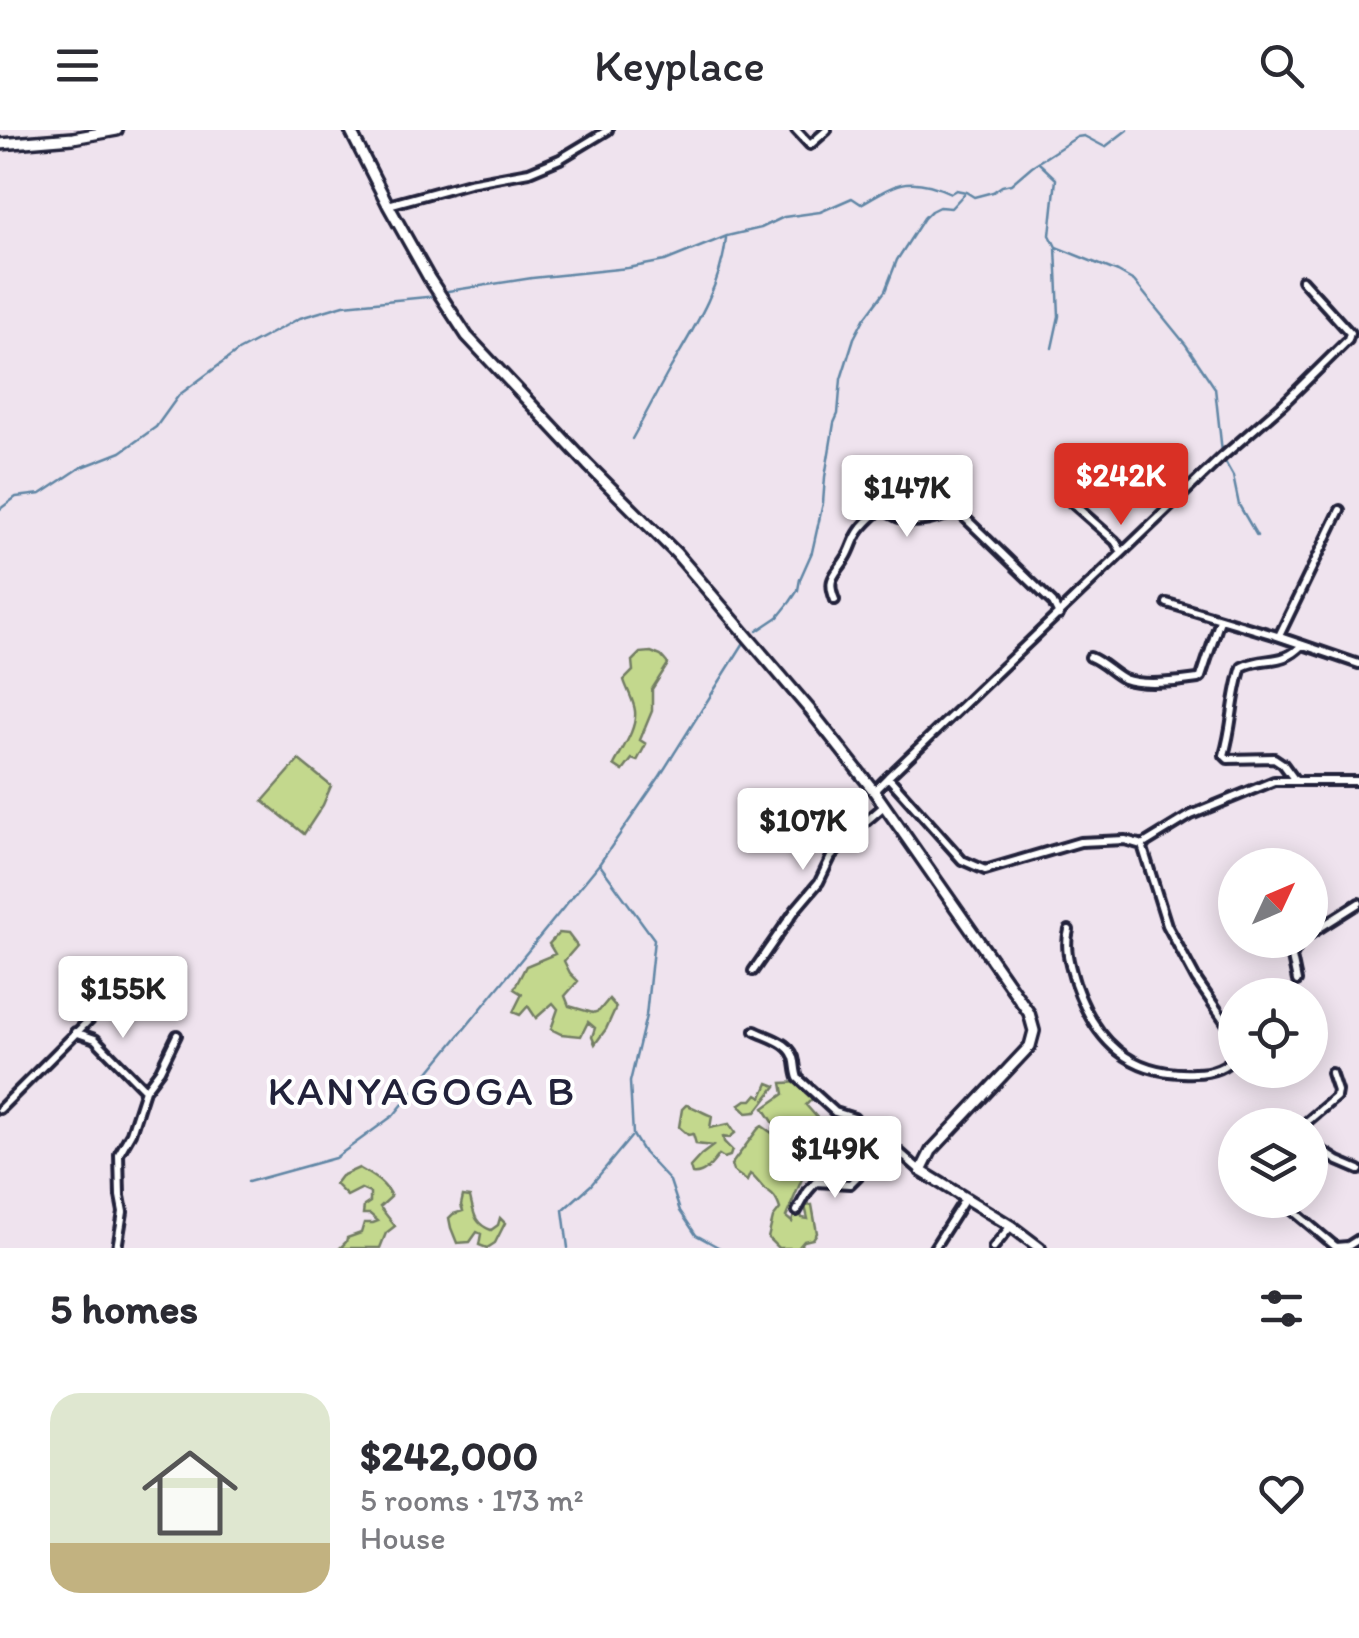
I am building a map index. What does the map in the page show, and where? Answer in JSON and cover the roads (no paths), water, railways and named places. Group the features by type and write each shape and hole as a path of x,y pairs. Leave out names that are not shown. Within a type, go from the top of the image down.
{"street":[{"path":"0,144 117,130"},
{"path":"350,130 388,205 467,336 676,553 810,710 874,791 1030,1013 1034,1031 1030,1046 931,1151 921,1171"},
{"path":"388,205 541,168 608,130"},
{"path":"796,130 810,145 827,130"},
{"path":"1302,280 1350,333 1344,345"},
{"path":"874,791 1122,552 1344,345 1359,336"},
{"path":"834,600 830,582 858,532 898,492 903,481 901,468"},
{"path":"1071,502 1115,540 1122,552"},
{"path":"880,508 906,522 935,520 959,512 1054,602 1058,614"},
{"path":"1280,636 1340,510"},
{"path":"1167,603 1359,664"},
{"path":"1090,657 1131,680 1198,679 1220,620"},
{"path":"1295,780 1274,758 1228,759 1224,755 1232,700 1242,666 1288,658 1302,645"},
{"path":"888,777 962,860 981,870 1080,842 1125,840 1142,845 1170,826 1274,781 1359,781"},
{"path":"754,971 819,882 831,858 884,806"},
{"path":"1142,845 1167,925 1218,1011"},
{"path":"1328,923 1359,903"},
{"path":"1069,930 1068,959 1076,985 1090,1018 1113,1048 1143,1066 1178,1074 1218,1069"},
{"path":"0,1109 127,984 154,972"},
{"path":"755,1031 788,1048 798,1078 835,1112 854,1118 884,1150"},
{"path":"75,1032 93,1038 146,1090"},
{"path":"117,1248 123,1212 119,1154 146,1090 177,1035"},
{"path":"1322,1108 1336,1096 1332,1073"},
{"path":"796,1211 816,1182 850,1184 890,1144 921,1171 1040,1248"},
{"path":"1328,1155 1359,1170"},
{"path":"934,1248 965,1199"},
{"path":"1301,1218 1336,1247 1359,1239"},
{"path":"993,1248 1011,1226"}],"waterway":[{"path":"448,291 665,261 784,217 820,212 852,198 861,204 904,184 924,184 974,197 1011,184 1077,137 1084,136 1105,147 1127,130"},
{"path":"1039,163 1056,179 1050,235 1056,247 1134,281 1186,345 1215,388 1222,452"},
{"path":"757,631 778,617 790,602 812,552 841,379 854,338 885,291 897,260 924,218 939,207 951,208 964,194"},
{"path":"632,439 705,307 719,273 726,238"},
{"path":"1052,348 1059,316 1056,247"},
{"path":"0,509 16,497 41,494 80,468 121,452 156,427 179,395 238,351 300,318 344,305 437,296"},
{"path":"1224,460 1233,476 1239,505 1257,536"},
{"path":"248,1182 335,1158 394,1115 600,863 745,641"},
{"path":"600,865 654,939 646,1016 630,1082 633,1135 670,1181 680,1211 696,1235 720,1248"},
{"path":"568,1248 563,1210 591,1185 631,1137"}],"district":[{"name":"KANYAGOGA B","path":"422,1090"}]}
